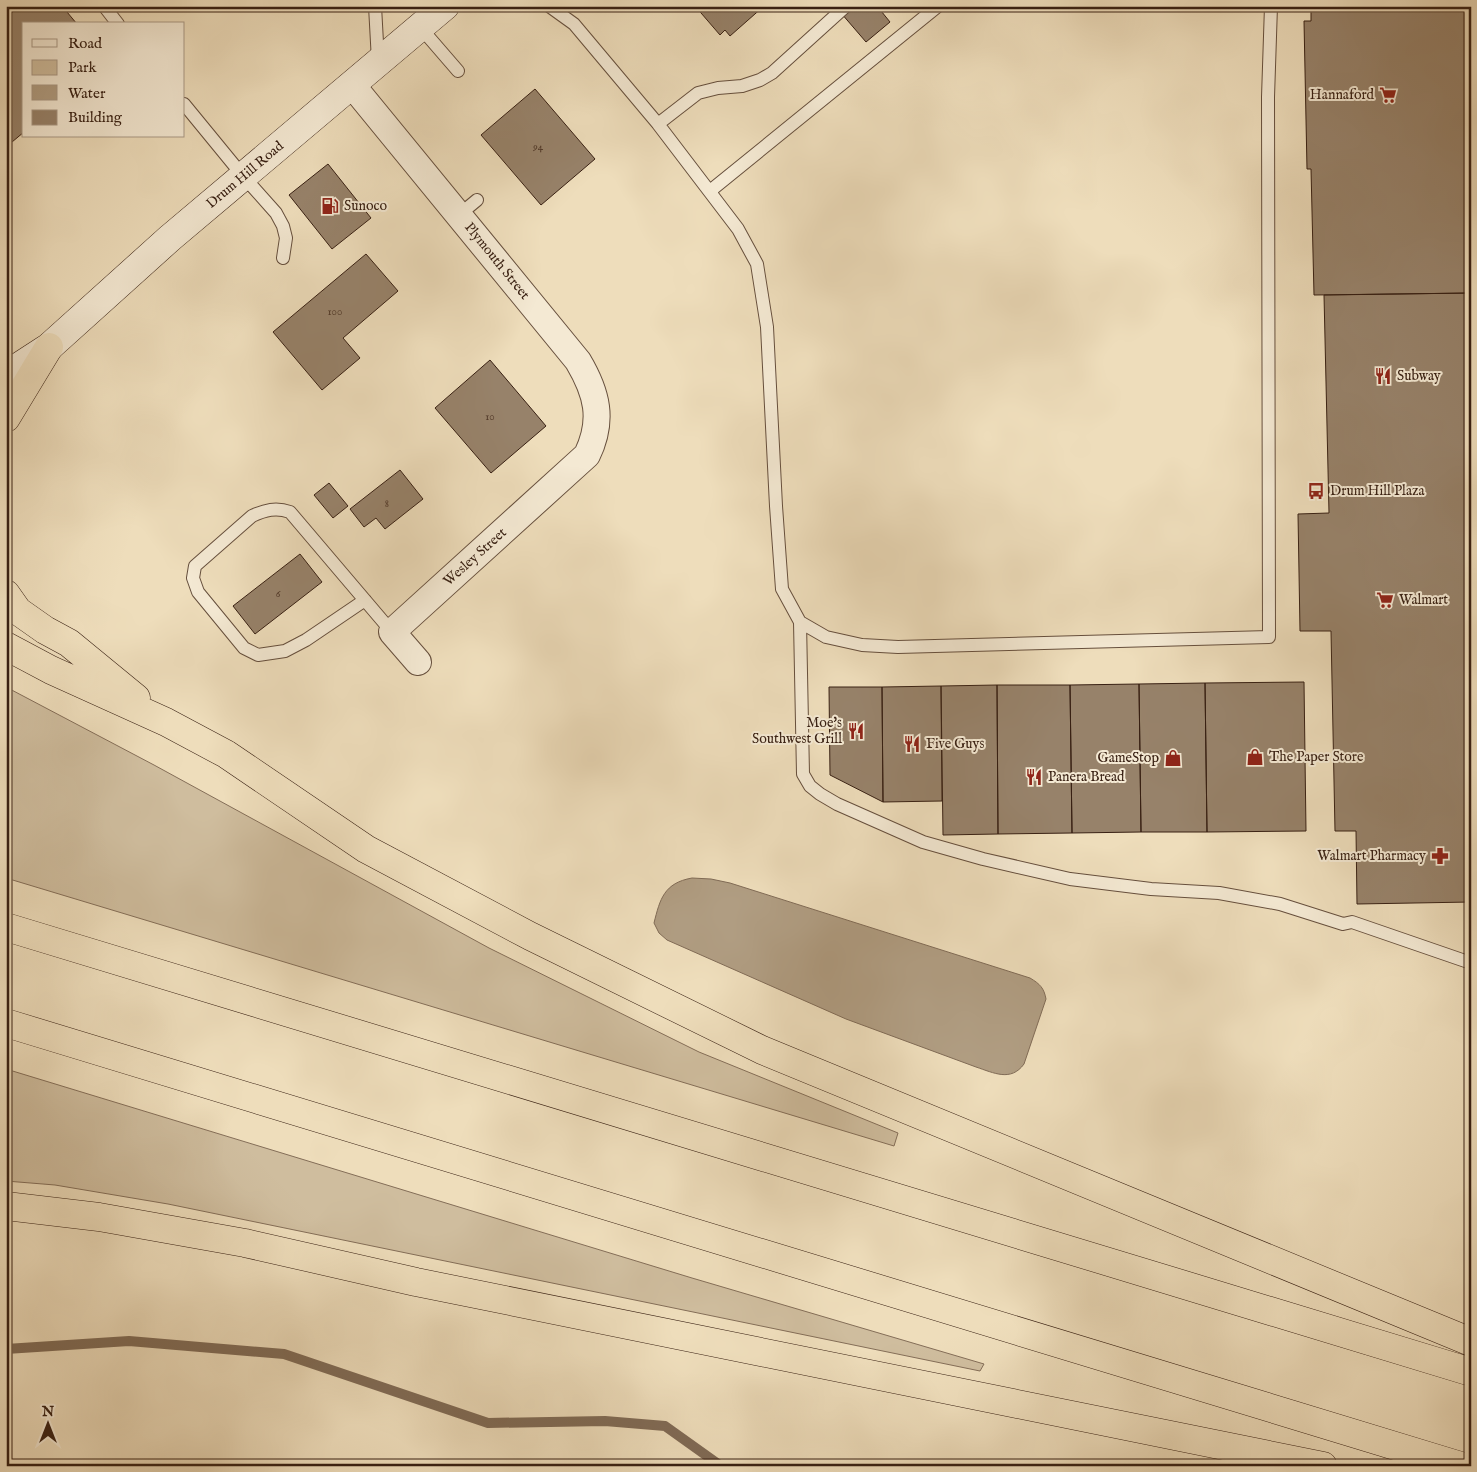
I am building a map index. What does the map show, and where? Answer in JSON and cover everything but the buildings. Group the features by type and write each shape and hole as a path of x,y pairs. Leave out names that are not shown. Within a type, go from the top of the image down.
{"highway":[{"path":"6,418 49,347"},
{"path":"6,594 18,611 45,630 69,643 166,722"},
{"path":"6,646 51,670 166,722 226,754 366,849 530,936 762,1050 1471,1342"},
{"path":"6,927 1471,1372"},
{"path":"6,1023 1461,1466"},
{"path":"6,1206 99,1217 245,1243 416,1282 1323,1466"}],"main road":[{"name":"Drum Hill Road","path":"6,397 49,347 170,238 445,6"},
{"name":"Drum Hill Road","path":"6,375 49,347"}],"street":[{"name":"Plymouth Street","path":"352,85 468,208 585,372 595,395 597,408 595,432 587,455"},
{"name":"Wesley Street","path":"392,632 587,455"},
{"path":"392,632 418,662"}],"lane":[{"path":"104,6 116,22"},
{"path":"376,6 378,63"},
{"path":"549,6 574,24 658,124 738,229 757,264 767,327 774,481 782,589 800,622 803,774 810,786 837,804 923,842 983,859 1070,879 1151,889 1219,893 1280,904 1343,924 1352,922 1471,963"},
{"path":"566,6 574,24"},
{"path":"658,124 698,93 718,88 742,86 760,80 772,73 846,6"},
{"path":"710,191 938,6"},
{"path":"800,622 826,637 862,646 898,647 1269,637 1268,97 1270,6"},
{"path":"420,27 458,71"},
{"path":"185,105 276,213 283,226 286,238 283,258"},
{"path":"365,600 306,640 285,651 258,656 244,648 198,592 193,578 195,566 252,516 263,510 282,509 290,512 365,600 392,632"}],"green space":[{"path":"6,687 154,765 489,948 699,1052 898,1133 894,1146 6,878"},
{"path":"6,1069 692,1278 984,1364 980,1371 168,1204 55,1185 6,1181"}],"water":[{"path":"692,878 730,883 1030,978 1041,987 1046,999 1024,1064 1019,1070 1008,1074 983,1069 846,1019 667,940 659,933 654,923 661,900 669,888 683,880"}],"waterway":[{"path":"6,1349 129,1341 284,1354 488,1423 605,1421 665,1426 721,1466"}],"place":[{"name":"Hannaford","path":"1388,95"},
{"name":"Sunoco","path":"330,206"},
{"name":"Subway","path":"1383,376"},
{"name":"Drum Hill Plaza","path":"1316,491"},
{"name":"Walmart","path":"1385,600"},
{"name":"Moe's Southwest Grill","path":"856,731"},
{"name":"Five Guys","path":"912,744"},
{"name":"The Paper Store","path":"1255,757"},
{"name":"GameStop","path":"1173,758"},
{"name":"Panera Bread","path":"1034,777"},
{"name":"Walmart Pharmacy","path":"1440,856"}]}
